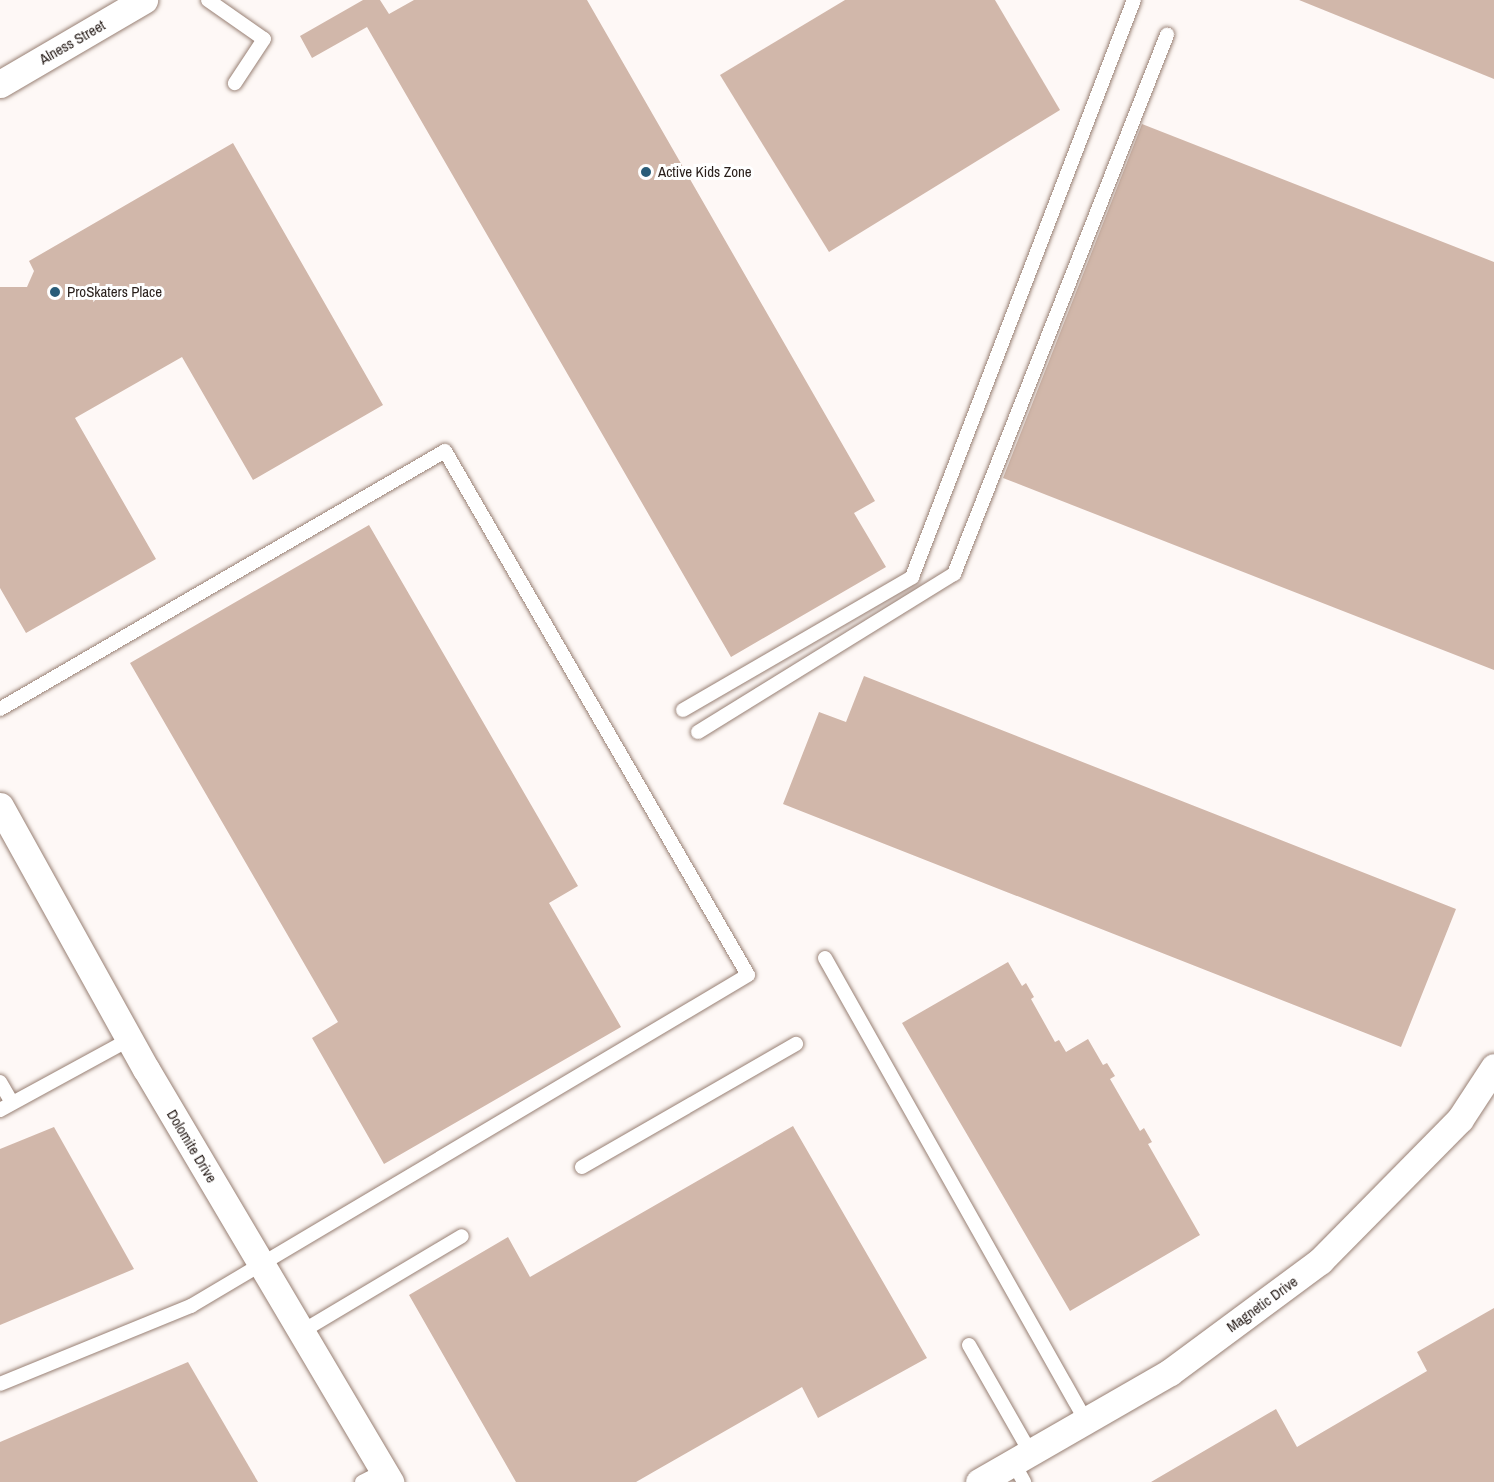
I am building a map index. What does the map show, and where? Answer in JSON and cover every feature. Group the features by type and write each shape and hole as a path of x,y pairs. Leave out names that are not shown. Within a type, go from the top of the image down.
{"street":[{"name":"Alness Street","path":"0,84 144,0"},
{"name":"Dolomite Drive","path":"0,806 130,1039 262,1262 379,1478"},
{"name":"Magnetic Drive","path":"979,1482 1023,1466 1086,1420 1170,1372 1320,1261 1460,1119 1494,1067"}],"lane":[{"path":"208,0 264,39 235,83"},
{"path":"683,710 912,576 1134,0"},
{"path":"698,732 954,574 1167,35"},
{"path":"0,709 444,451 748,975 191,1306 0,1384"},
{"path":"825,958 1086,1420"},
{"path":"0,1083 6,1107 130,1039"},
{"path":"582,1167 796,1044"},
{"path":"301,1332 462,1236"},
{"path":"969,1345 1023,1466"}],"building":[{"path":"363,0 380,0 389,14 414,0 587,0 875,501 854,513 886,567 731,657 367,27 312,58 300,36"},
{"path":"845,0 995,0 1060,110 829,252 720,75"},
{"path":"1299,0 1494,0 1494,79"},
{"path":"1142,124 1494,262 1494,670 1003,478"},
{"path":"233,143 383,405 253,480 182,357 75,418 156,559 26,633 0,588 0,287 27,287 34,271 29,261"},
{"path":"369,525 578,886 549,903 621,1027 384,1164 312,1038 338,1022 130,663"},
{"path":"864,676 1456,909 1401,1047 783,804 819,712 846,722"},
{"path":"1008,962 1022,986 1026,983 1034,997 1031,999 1055,1042 1059,1040 1066,1052 1088,1039 1103,1065 1107,1063 1115,1076 1110,1079 1140,1131 1144,1128 1152,1142 1148,1144 1200,1235 1070,1311 902,1023"},
{"path":"793,1126 927,1358 818,1418 802,1387 636,1482 516,1482 409,1295 508,1237 530,1277"},
{"path":"54,1127 134,1269 0,1325 0,1149"},
{"path":"1494,1308 1494,1482 1151,1482 1276,1409 1297,1447 1427,1371 1417,1352"},
{"path":"188,1362 258,1482 0,1482 0,1442"}],"place":[{"name":"Active Kids Zone","path":"646,172"},
{"name":"ProSkaters Place","path":"55,292"}]}
